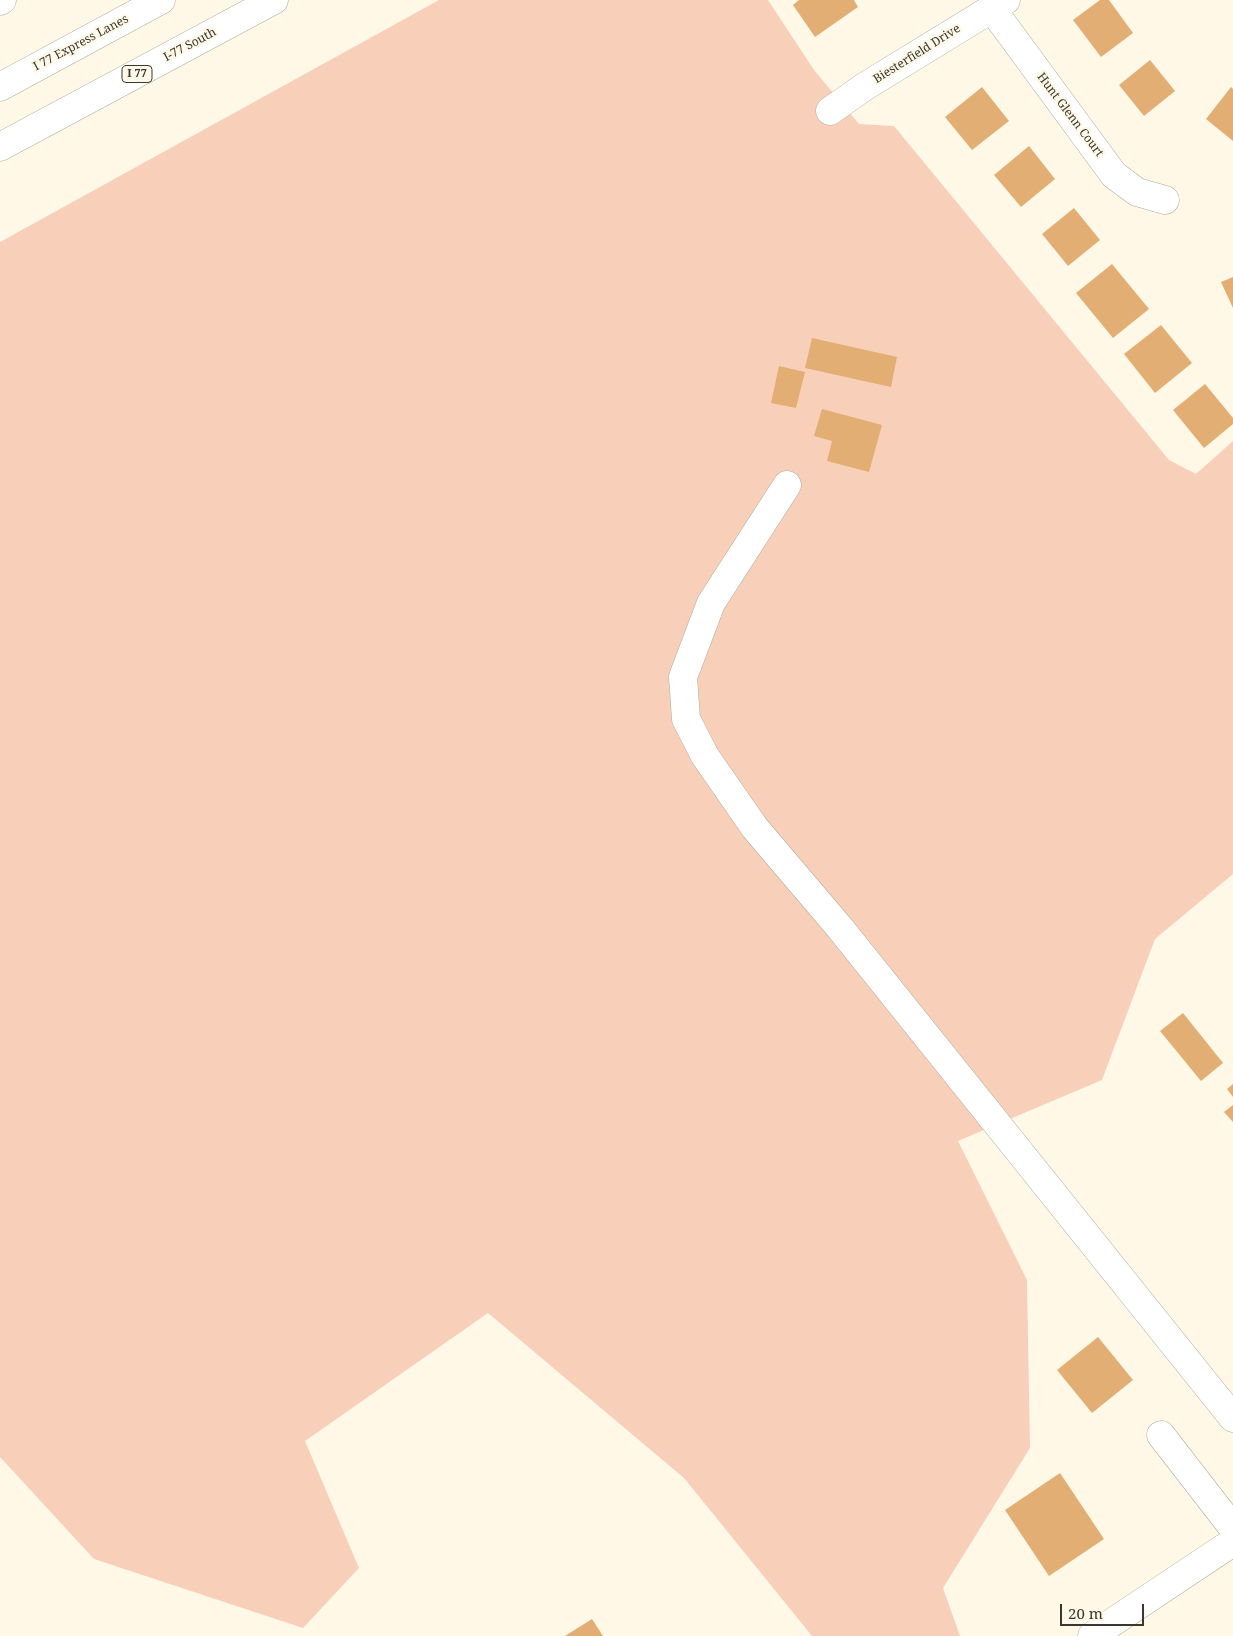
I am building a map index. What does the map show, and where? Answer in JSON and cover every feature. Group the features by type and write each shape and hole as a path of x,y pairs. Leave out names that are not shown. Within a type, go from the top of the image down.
{"main road":[{"name":"I 77 Express Lanes","path":"0,87 161,0"},
{"name":"I-77 South","path":"0,147 274,0"},
{"name":"Biesterfield Drive","path":"830,111 864,87 999,4"},
{"name":"Hunt Glenn Court","path":"999,4 1114,175 1137,192 1165,200"},
{"path":"787,485 711,603 683,677 686,719 705,756 755,828 840,928 1233,1418"},
{"path":"1160,1435 1233,1528"},
{"path":"1092,1636 1233,1542"}],"shaded area":[{"path":"439,0 768,0 814,70 859,124 894,126 1169,460 1196,474 1233,441 1233,874 1155,939 1102,1080 958,1141 1027,1280 1030,1448 943,1588 960,1636 812,1636 684,1478 488,1313 305,1441 359,1568 303,1628 94,1559 0,1457 0,242"}],"building":[{"path":"799,0 854,0 858,7 815,37 793,5"},
{"path":"1100,0 1109,0 1133,33 1101,57 1073,20"},
{"path":"1150,60 1175,91 1144,116 1119,85"},
{"path":"982,87 1009,121 972,150 945,117"},
{"path":"1231,87 1233,89 1233,141 1206,119"},
{"path":"1029,146 1055,179 1021,207 994,175"},
{"path":"1074,208 1100,240 1068,266 1042,234"},
{"path":"1112,264 1149,309 1113,338 1076,293"},
{"path":"1233,277 1233,308 1221,282"},
{"path":"1161,325 1192,363 1155,393 1124,354"},
{"path":"812,338 897,357 891,387 805,368"},
{"path":"779,366 805,372 796,408 771,403"},
{"path":"1205,384 1233,418 1233,424 1204,448 1173,410"},
{"path":"822,409 882,425 869,472 827,461 832,441 814,436"},
{"path":"1183,1013 1223,1063 1201,1081 1160,1031"},
{"path":"1233,1084 1233,1097 1227,1089"},
{"path":"1233,1105 1233,1122 1224,1112"},
{"path":"1098,1337 1133,1380 1092,1413 1057,1370"},
{"path":"1060,1473 1104,1539 1049,1576 1005,1510"},
{"path":"592,1619 603,1636 565,1636"}]}
